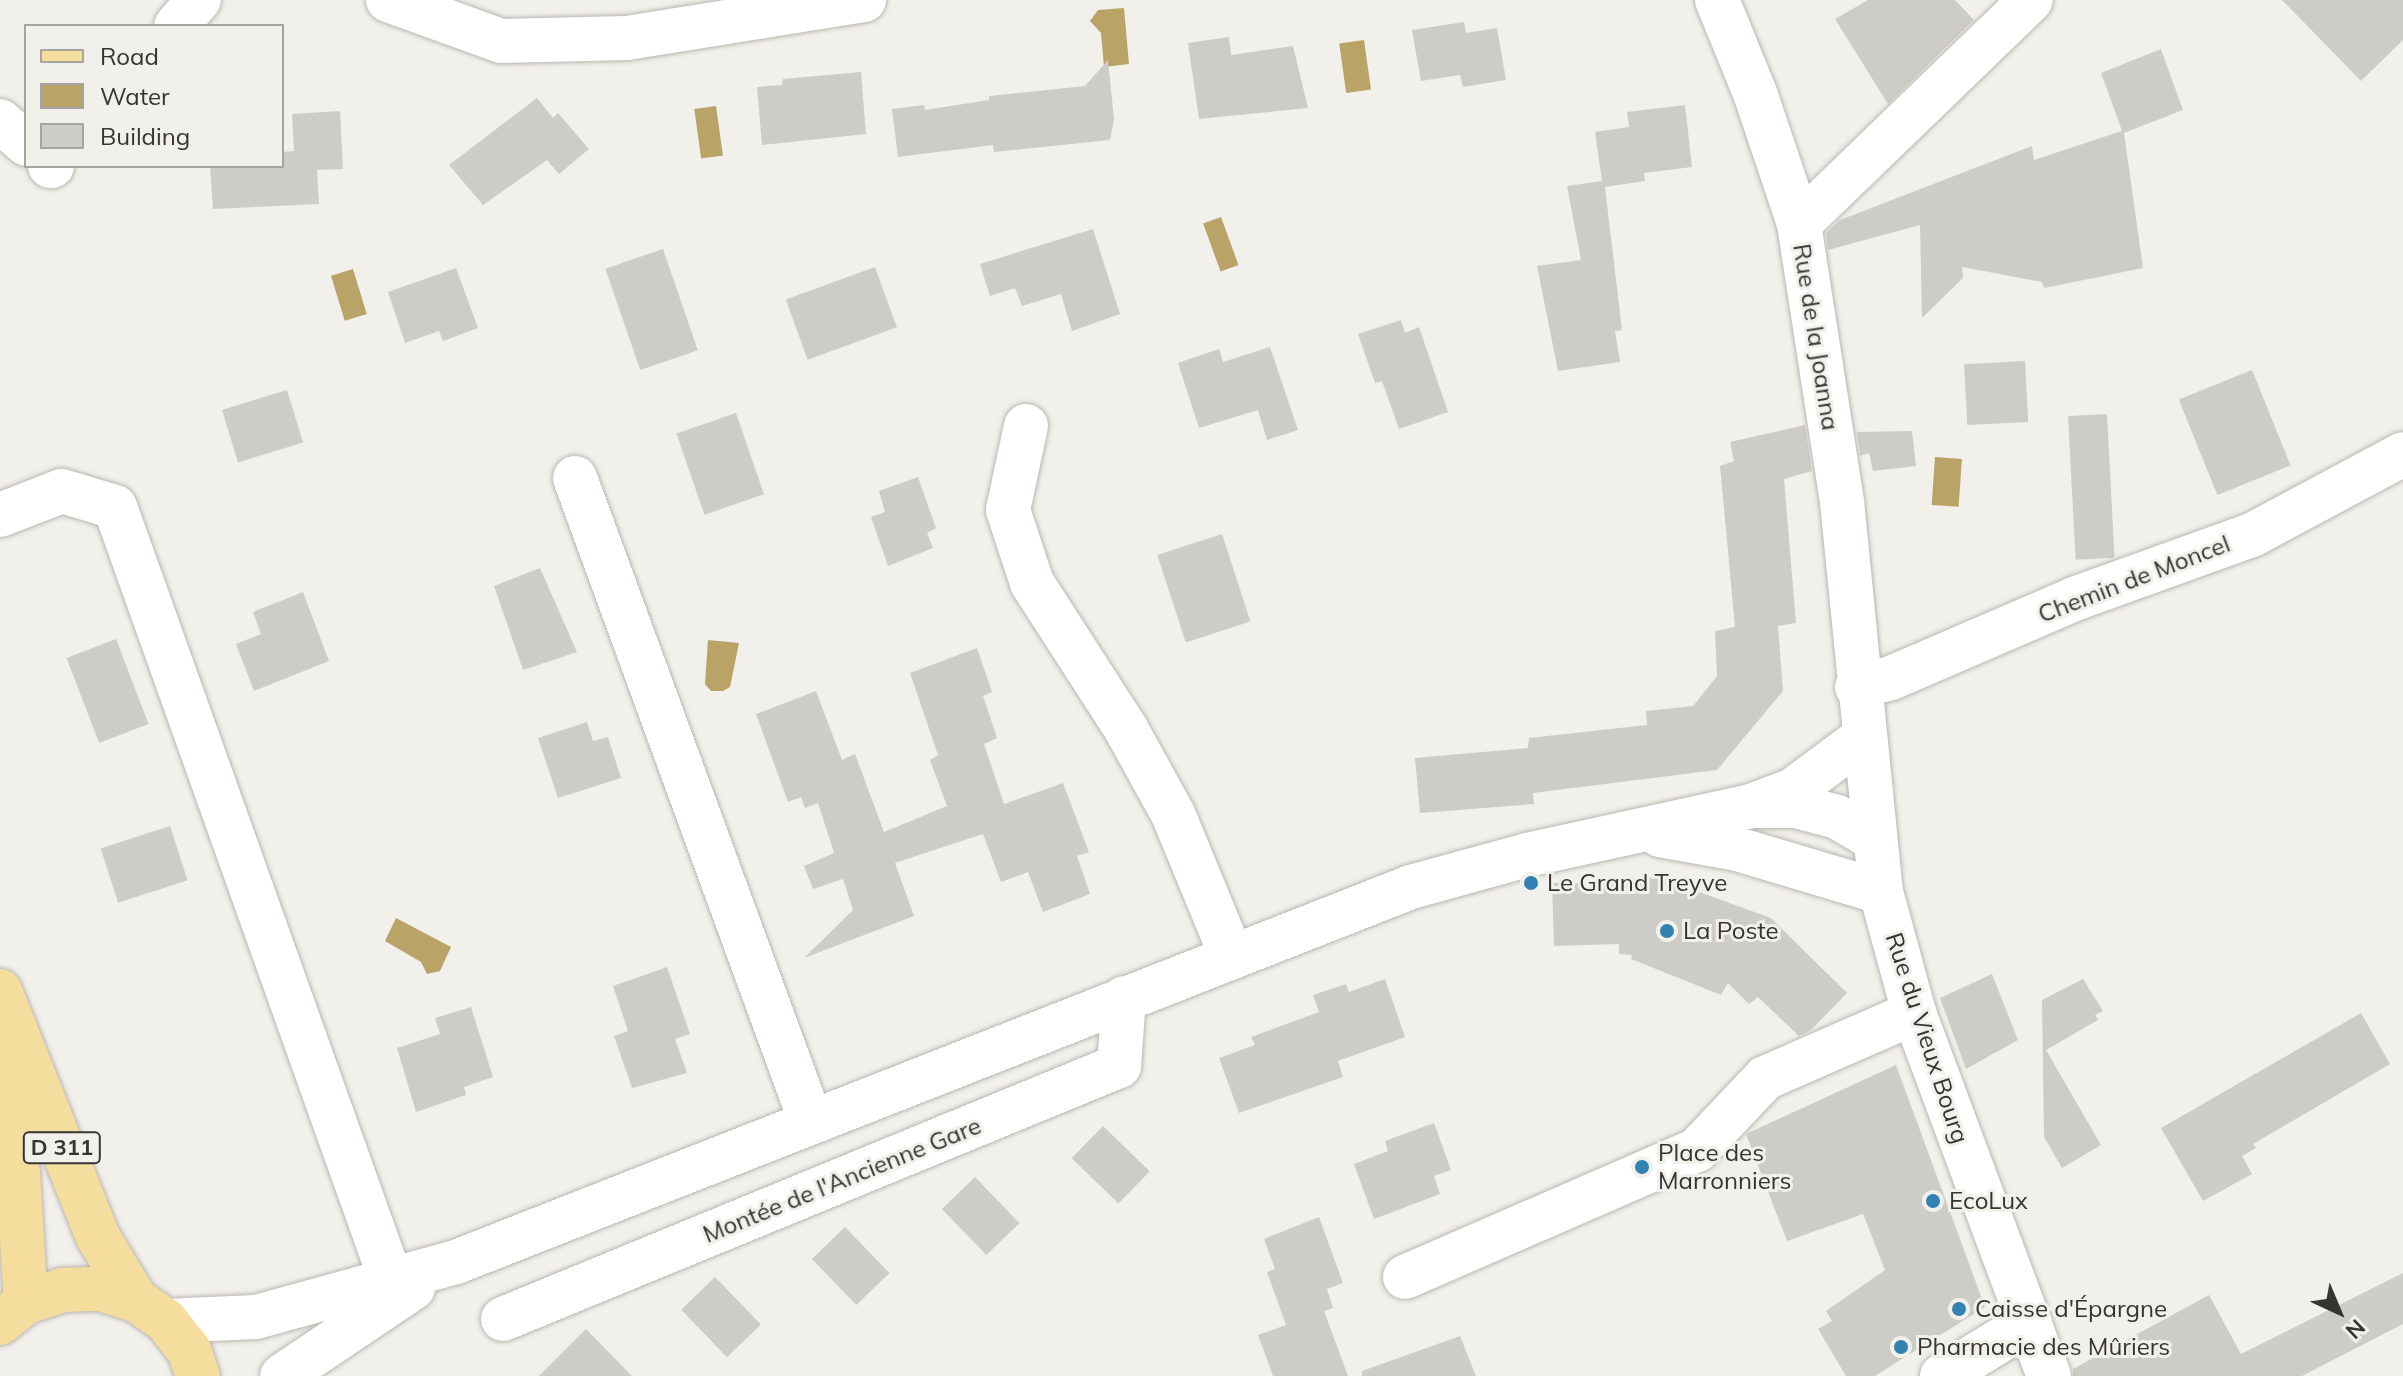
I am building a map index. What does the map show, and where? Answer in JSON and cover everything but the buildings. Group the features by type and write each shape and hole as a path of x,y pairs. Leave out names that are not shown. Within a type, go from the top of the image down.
{"main road":[{"name":"D 311","path":"0,991 98,1237 151,1311"},
{"name":"D 311","path":"0,1058 18,1173 13,1313"},
{"path":"13,1313 62,1290 100,1289 151,1311 189,1350 198,1376"}],"street":[{"path":"178,24 199,0"},
{"path":"388,0 501,41 627,38 864,0"},
{"name":"Rue de la Joanna","path":"1717,0 1799,224 1842,502 1857,687"},
{"path":"1799,224 2031,0"},
{"path":"0,121 24,142"},
{"path":"1026,426 1008,510 1032,583 1126,729 1173,814 1231,955"},
{"name":"Chemin de Moncel","path":"1857,687 1891,678 2074,599 2252,535 2403,454"},
{"path":"575,478 811,1122"},
{"path":"0,515 62,491 115,507 391,1280"},
{"name":"Rue du Vieux Bourg","path":"1857,687 1881,892 1914,1013 2049,1376"},
{"path":"151,1311 256,1317 456,1262 1231,955 1411,887 1527,855 1646,832 1748,807 1793,790 1863,738"},
{"path":"1748,807 1796,806 1837,817 1873,838"},
{"path":"1646,832 1737,849 1881,892"},
{"name":"Montée de l'Ancienne Gare","path":"503,1319 1119,1066 1124,998"},
{"path":"1405,1277 1697,1150 1765,1078 1914,1013"},
{"path":"282,1376 337,1335 456,1262"},
{"path":"1942,1376 2030,1322"}],"water":[{"path":"1124,8 1129,64 1104,67 1101,33 1090,21 1098,10"},
{"path":"1364,40 1371,90 1346,93 1339,43"},
{"path":"716,106 723,156 701,159 694,109"},
{"path":"1221,217 1238,265 1221,271 1203,223"},
{"path":"353,269 367,314 345,321 331,276"},
{"path":"1935,457 1962,459 1959,507 1932,505"},
{"path":"708,640 739,643 730,687 723,691 711,691 705,684"},
{"path":"396,918 451,947 440,971 427,974 421,962 385,941"}],"place":[{"name":"Le Grand Treyve","path":"1531,883"},
{"name":"La Poste","path":"1667,931"},
{"name":"Place des Marronniers","path":"1642,1167"},
{"name":"EcoLux","path":"1933,1201"},
{"name":"Caisse d'Épargne","path":"1959,1309"},
{"name":"Pharmacie des Mûriers","path":"1901,1347"}]}
